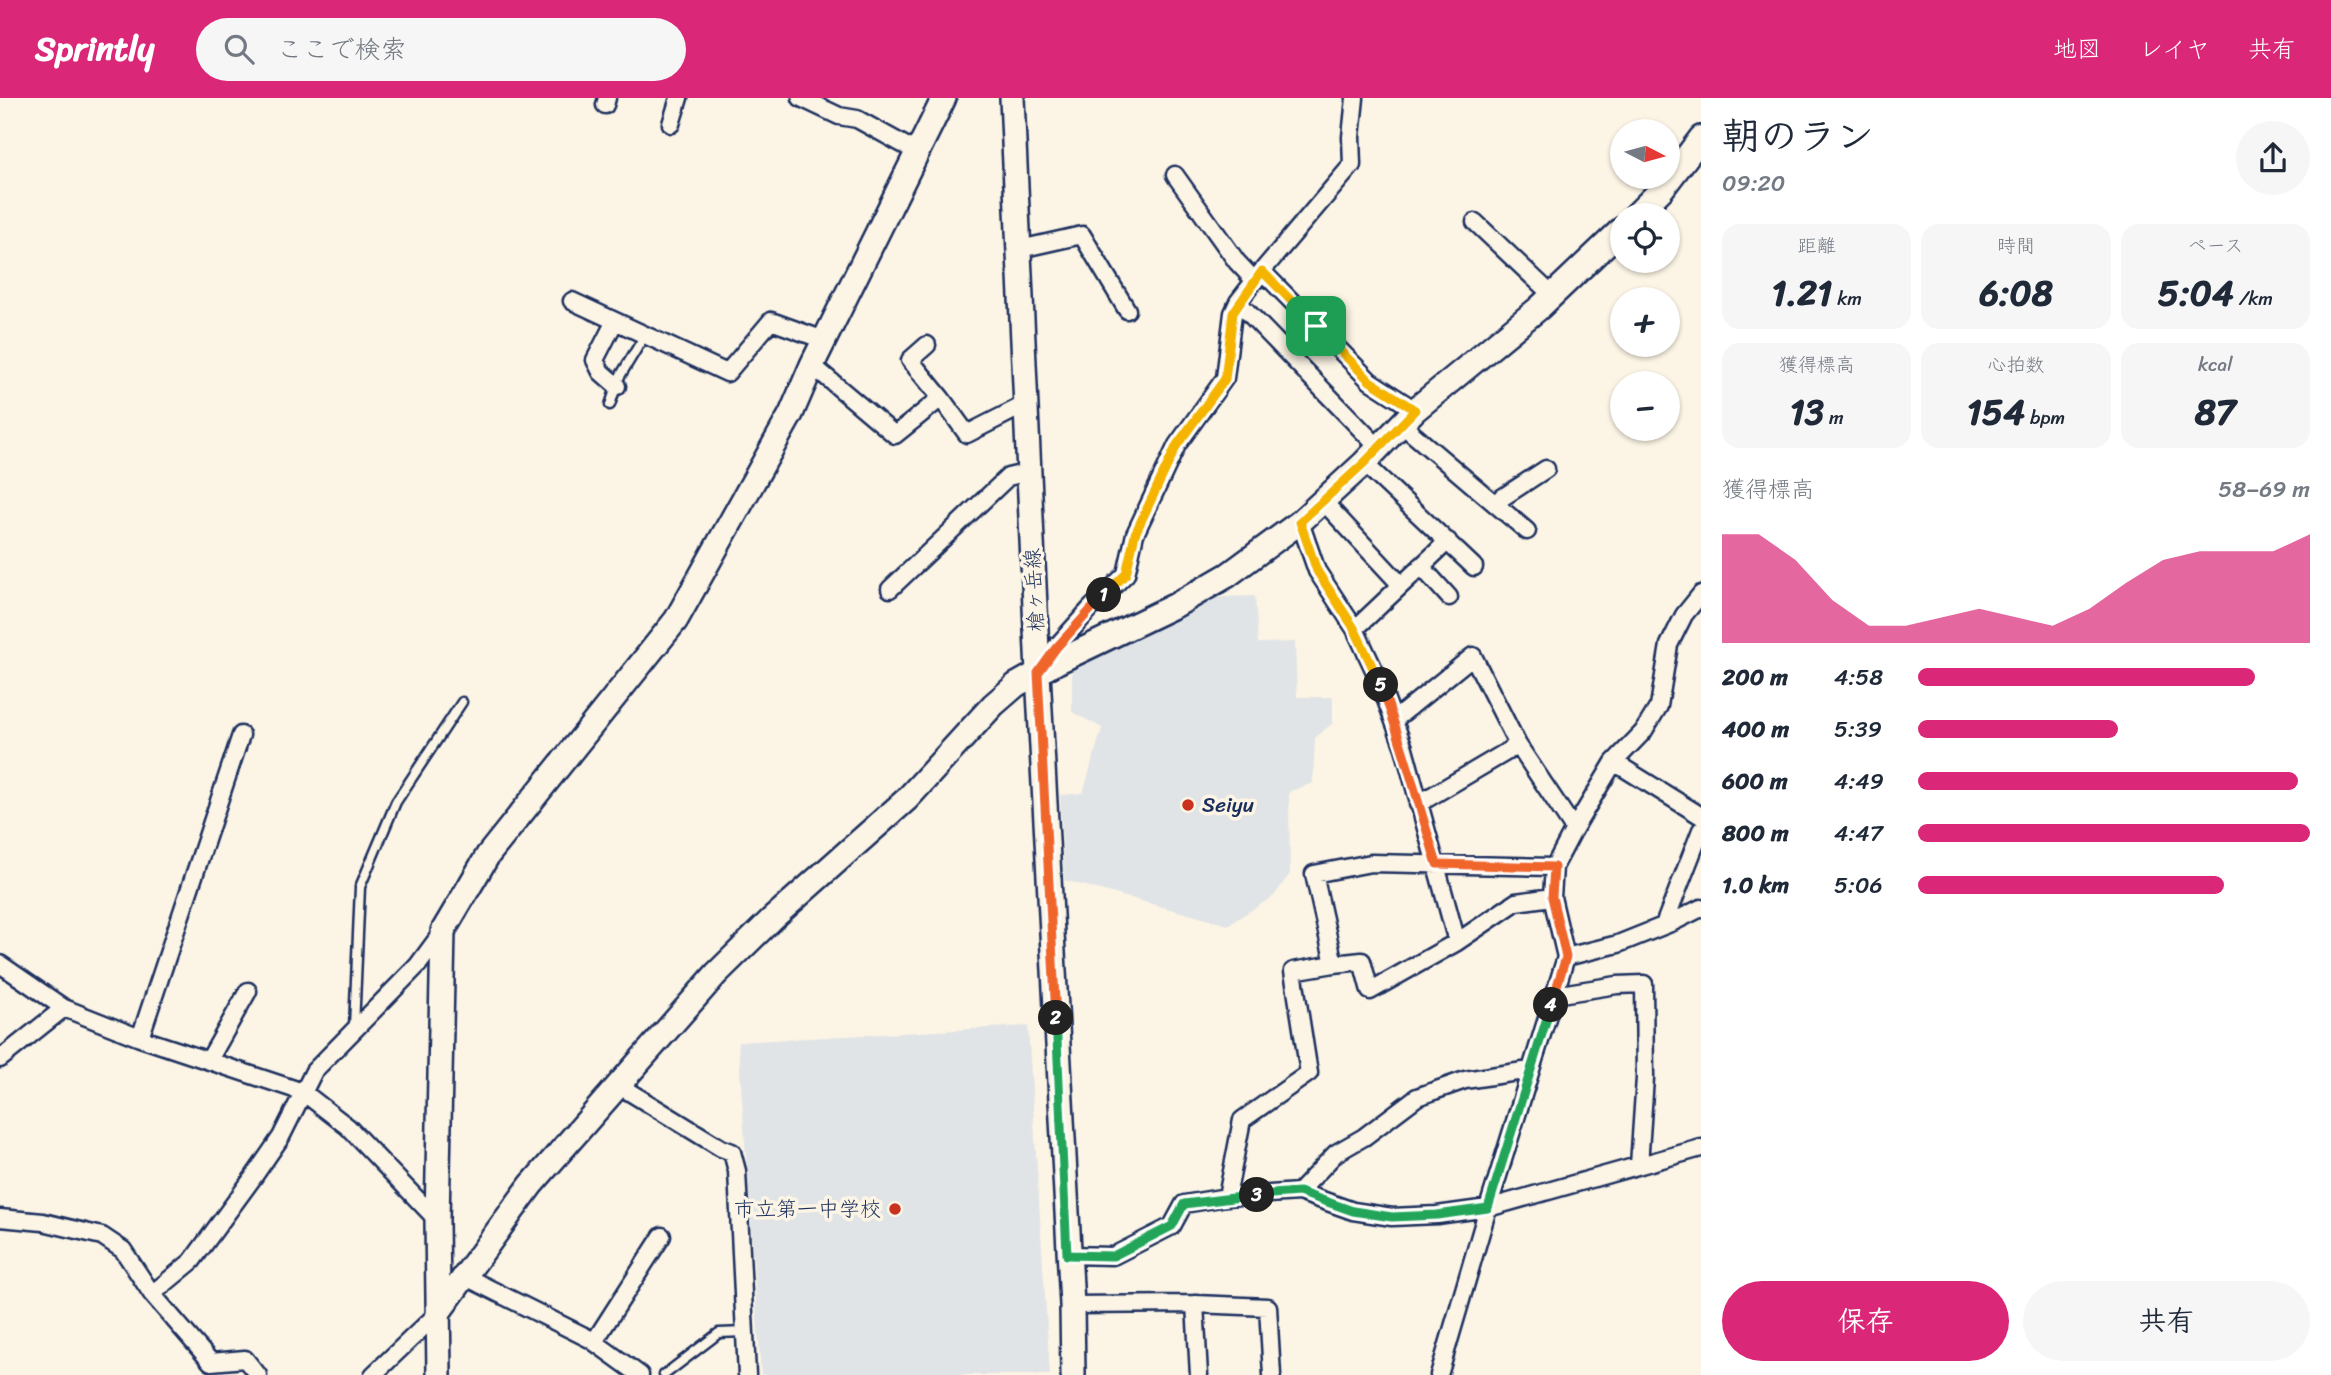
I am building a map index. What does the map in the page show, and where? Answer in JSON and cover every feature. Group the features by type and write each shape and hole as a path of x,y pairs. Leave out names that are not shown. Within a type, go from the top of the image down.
{"street":[{"path":"671,124 679,98"},
{"path":"802,98 839,116 857,119 917,152"},
{"path":"152,1294 192,1261 281,1137 314,1071 418,965 443,931 488,855 676,620 792,414 811,365 944,98"},
{"name":"槍ヶ岳線","path":"1012,98 1038,673 1067,1255 1072,1305 1073,1375"},
{"path":"1038,673 1056,648 1126,574 1135,534 1177,445 1225,379 1233,313 1238,302 1352,164 1351,137 1355,98"},
{"path":"1648,203 1701,138"},
{"path":"1175,175 1237,262 1258,276 1408,417 1494,503 1527,531"},
{"path":"1475,222 1552,295"},
{"path":"1020,249 1082,235 1127,310"},
{"path":"373,1375 438,1313 531,1185 716,974 772,919 907,799 993,705 1016,685 1217,581 1300,522 1408,417 1552,295 1610,240"},
{"path":"572,301 727,373 771,321 824,340"},
{"path":"1238,302 1371,455 1474,567"},
{"path":"615,321 595,360 601,372 617,386"},
{"path":"927,345 910,360 967,434 1026,404"},
{"path":"811,365 895,435 941,398"},
{"path":"1494,503 1546,469"},
{"path":"890,589 1008,477 1029,472"},
{"path":"1323,501 1401,585"},
{"path":"1300,522 1317,571 1354,628 1394,720 1457,942"},
{"path":"1354,628 1448,541"},
{"path":"1422,566 1449,597"},
{"path":"1439,1375 1566,957 1552,897 1554,867 1614,762 1643,732 1659,706 1669,645 1684,615 1701,594"},
{"path":"1394,720 1473,656 1518,745 1574,829"},
{"path":"140,1038 241,735"},
{"path":"1418,804 1518,745"},
{"path":"1614,762 1701,816"},
{"path":"1664,925 1701,830"},
{"path":"1335,964 1314,874 1371,863 1554,867"},
{"path":"1227,1197 1242,1120 1309,1073 1293,971 1362,961 1370,991 1457,942 1516,902 1552,897"},
{"path":"1566,957 1618,944 1701,908"},
{"path":"439,1375 437,1220 443,931"},
{"path":"0,964 64,1008 140,1038 303,1093 348,1127 437,1220"},
{"path":"1554,995 1618,985 1644,984 1645,1078 1639,1165"},
{"path":"209,1060 248,990"},
{"path":"0,1059 64,1008"},
{"path":"1299,1192 1336,1153 1364,1137 1417,1097 1465,1080 1530,1070"},
{"path":"618,1085 721,1148 732,1152 737,1171 747,1375"},
{"path":"1067,1255 1113,1256 1172,1226 1184,1204 1227,1197 1299,1192 1353,1211 1392,1217 1437,1215 1488,1208 1701,1148"},
{"path":"0,1217 43,1222 102,1236 123,1250 152,1294 211,1362 246,1359 258,1375"},
{"path":"594,1342 662,1236"},
{"path":"466,1277 594,1342 640,1375"},
{"path":"1072,1305 1195,1304 1268,1307 1272,1375"},
{"path":"1195,1304 1199,1375"}],"lane":[{"path":"611,405 617,386 645,335"},
{"path":"354,1030 360,887 396,802 463,702"},
{"path":"664,1375 719,1333 744,1332"}],"shaded area":[{"path":"1255,596 1258,643 1295,642 1297,697 1333,697 1333,723 1315,738 1313,783 1289,792 1290,874 1274,896 1228,925 1064,880 1060,795 1083,793 1102,728 1072,712 1072,668 1218,597"},
{"name":"市立第一中学校","path":"1028,1026 1050,1375 761,1375 738,1042"}],"place":[{"name":"Seiyu","path":"1188,805"},
{"name":"市立第一中学校","path":"895,1209"}],"route":[{"path":"1262,271 1316,326 1370,381 1415,410 1364,463 1300,522 1317,571 1354,628 1377,676 1404,748 1437,864 1554,867 1552,897 1566,957 1488,1208 1437,1215 1392,1217 1353,1211 1299,1192 1227,1197 1184,1204 1172,1226 1113,1256 1067,1255 1038,673 1090,609 1126,574 1135,534 1177,445 1225,379 1233,313 1238,302 1262,271"}]}
